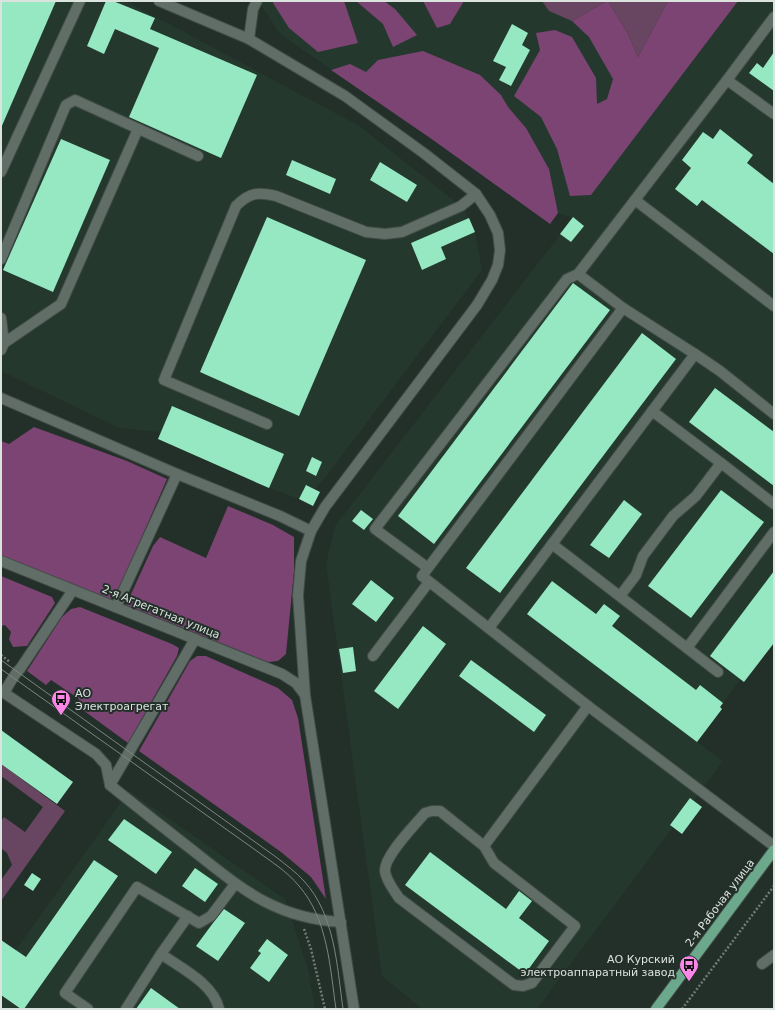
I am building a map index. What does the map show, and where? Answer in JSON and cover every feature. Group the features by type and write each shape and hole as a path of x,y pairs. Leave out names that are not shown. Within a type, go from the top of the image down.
{"main road":[{"name":"2-я Рабочая улица","path":"656,1009 774,850"}],"street":[{"path":"1,172 80,1"},
{"path":"159,1 248,39 345,96 425,154 476,194 490,215 498,233 500,250 498,265 492,280 472,312 325,507 311,531 301,561 298,595 305,695 354,1009"},
{"path":"248,39 253,9 257,1"},
{"path":"428,568 375,529 568,280 578,274 774,17"},
{"path":"727,80 774,114"},
{"path":"1,259 66,105 75,100 198,156"},
{"path":"3,347 61,304 138,129"},
{"path":"267,424 164,380 233,213 240,202 251,194 262,193 276,196 366,232 384,234 402,232 409,229 461,206 476,194"},
{"path":"635,200 774,306"},
{"path":"578,274 623,308 695,354 774,414"},
{"path":"623,308 422,576 588,706 774,846"},
{"path":"1,318 3,347"},
{"path":"489,628 695,354"},
{"path":"1,398 177,474 280,516 311,531"},
{"path":"652,411 774,504"},
{"path":"620,596 636,575 644,556 673,516 696,496 721,463"},
{"path":"116,607 177,474"},
{"path":"687,648 774,532"},
{"path":"552,544 718,672"},
{"name":"2-я Агрегатная улица","path":"1,561 282,674 296,683 305,695"},
{"path":"373,656 429,582"},
{"path":"72,590 20,669 16,672 14,678 2,692 102,760 106,765 110,786 235,884 272,906 298,916 341,922"},
{"path":"110,786 195,639"},
{"path":"484,846 588,706"},
{"path":"432,811 440,812 484,846 494,863 575,926 532,983 523,986 514,985 399,898 389,884 385,871 389,857 425,813 432,811"},
{"path":"88,1009 65,993 138,887 199,923 211,916 235,884"},
{"path":"126,1009 161,954 188,916"},
{"path":"161,954 206,986 218,1001 219,1009"},
{"path":"762,964 774,955"}],"path":[{"path":"682,1009 774,886"},
{"path":"298,916 311,949 325,1009"}],"shaded area":[{"path":"1,1 126,1 358,125 461,206 469,218 475,232 482,270 325,478 315,489 306,485 299,499 269,488 158,439 160,432 119,428 1,371"},
{"path":"262,1 774,1 774,643 744,682 740,680 720,707 722,709 697,742 723,761 694,800 690,798 670,824 673,827 537,1009 422,1009 382,976 326,564 335,526 573,218 558,213 550,224 433,140 280,34 261,5"},
{"path":"274,1 344,1 358,43 318,52 289,28 273,3"},
{"path":"356,1 384,1 395,9 417,35 393,47 383,24"},
{"path":"423,1 464,1 450,24 437,28"},
{"path":"542,1 607,1 572,21 549,11"},
{"path":"607,1 628,34 638,57 668,1 738,1 591,195 570,196 557,149 541,117 514,96 540,50 536,33 555,30 572,37 596,78 597,104 607,99 613,79 589,37 572,21"},
{"path":"608,1 668,1 638,57 628,34"},
{"path":"423,51 480,75 501,95 508,107 526,128 549,169 558,213 550,224 433,140 331,70 350,64 366,72 378,60"},
{"path":"34,427 127,461 167,479 116,596 110,599 1,556 1,441 9,444"},
{"path":"228,506 273,525 294,537 294,571 286,654 278,661 268,662 126,605 153,546 160,537 206,558"},
{"path":"1,576 52,597 55,603 27,646 13,647 9,639 11,632 5,625 1,626"},
{"path":"80,607 179,648 177,656 128,743 76,705 79,699 51,680 46,685 27,671 62,617 71,609"},
{"path":"197,656 206,656 278,688 292,700 298,718 326,899 311,877 281,852 139,751 190,661"},
{"path":"1,764 65,811 1,901 1,880 12,865 7,853 1,848 1,821 4,817 25,832 43,807 1,776"},
{"path":"129,791 285,899 308,969 315,1009 1,1009 1,967 3,968"}],"building":[{"path":"1,1 56,1 1,128"},
{"path":"106,1 113,1 155,18 150,29 257,75 221,158 129,117 159,48 115,29 104,54 87,46"},
{"path":"512,24 528,33 522,45 530,50 511,86 499,80 506,67 493,61"},
{"path":"774,52 774,91 749,73 757,63 763,68"},
{"path":"720,129 753,155 747,163 774,184 774,254 702,200 697,206 675,189 691,168 682,160 703,132 713,139"},
{"path":"61,139 110,160 53,292 3,270"},
{"path":"292,160 336,179 330,194 286,175"},
{"path":"380,162 417,185 407,202 370,180"},
{"path":"267,217 366,260 299,416 200,372"},
{"path":"573,217 584,226 571,242 560,234"},
{"path":"469,218 475,232 441,247 446,259 422,270 411,243"},
{"path":"573,283 610,310 434,544 398,516"},
{"path":"642,333 676,359 500,593 466,568"},
{"path":"715,388 774,432 774,486 689,422"},
{"path":"172,406 284,454 269,488 158,439"},
{"path":"312,457 322,462 316,476 306,471"},
{"path":"306,485 320,492 313,506 299,499"},
{"path":"721,490 764,522 691,618 648,586"},
{"path":"624,500 642,514 609,558 590,545"},
{"path":"361,510 373,519 364,530 352,521"},
{"path":"774,571 774,643 744,682 710,656"},
{"path":"371,580 394,598 376,622 352,604"},
{"path":"552,581 596,614 604,604 620,616 612,626 696,690 700,685 723,703 720,707 722,709 697,742 527,614"},
{"path":"423,626 446,644 398,709 374,691"},
{"path":"353,647 356,671 343,673 339,649"},
{"path":"471,660 546,715 534,732 459,676"},
{"path":"1,730 73,782 57,804 1,764"},
{"path":"690,798 702,807 682,834 670,825"},
{"path":"124,819 172,852 156,874 108,840"},
{"path":"430,852 506,909 519,891 532,901 519,918 549,941 525,974 405,885"},
{"path":"94,860 118,876 24,1009 21,1009 1,995 1,940 26,957"},
{"path":"195,868 218,884 205,902 182,886"},
{"path":"32,873 41,879 33,891 24,885"},
{"path":"224,909 245,923 218,961 196,946"},
{"path":"267,939 288,955 269,982 250,968 261,953 258,951"},
{"path":"151,988 180,1009 136,1009"}],"tram line":[{"path":"1,660 276,857 304,881 314,894 328,925 333,942 343,1009"},
{"path":"1,669 272,862 284,871 299,886 309,899 322,929 329,961 336,1009"}],"place":[{"name":"АО Электроагрегат","path":"61,716"},
{"name":"АО Курский электроаппаратный завод","path":"689,982"}]}
